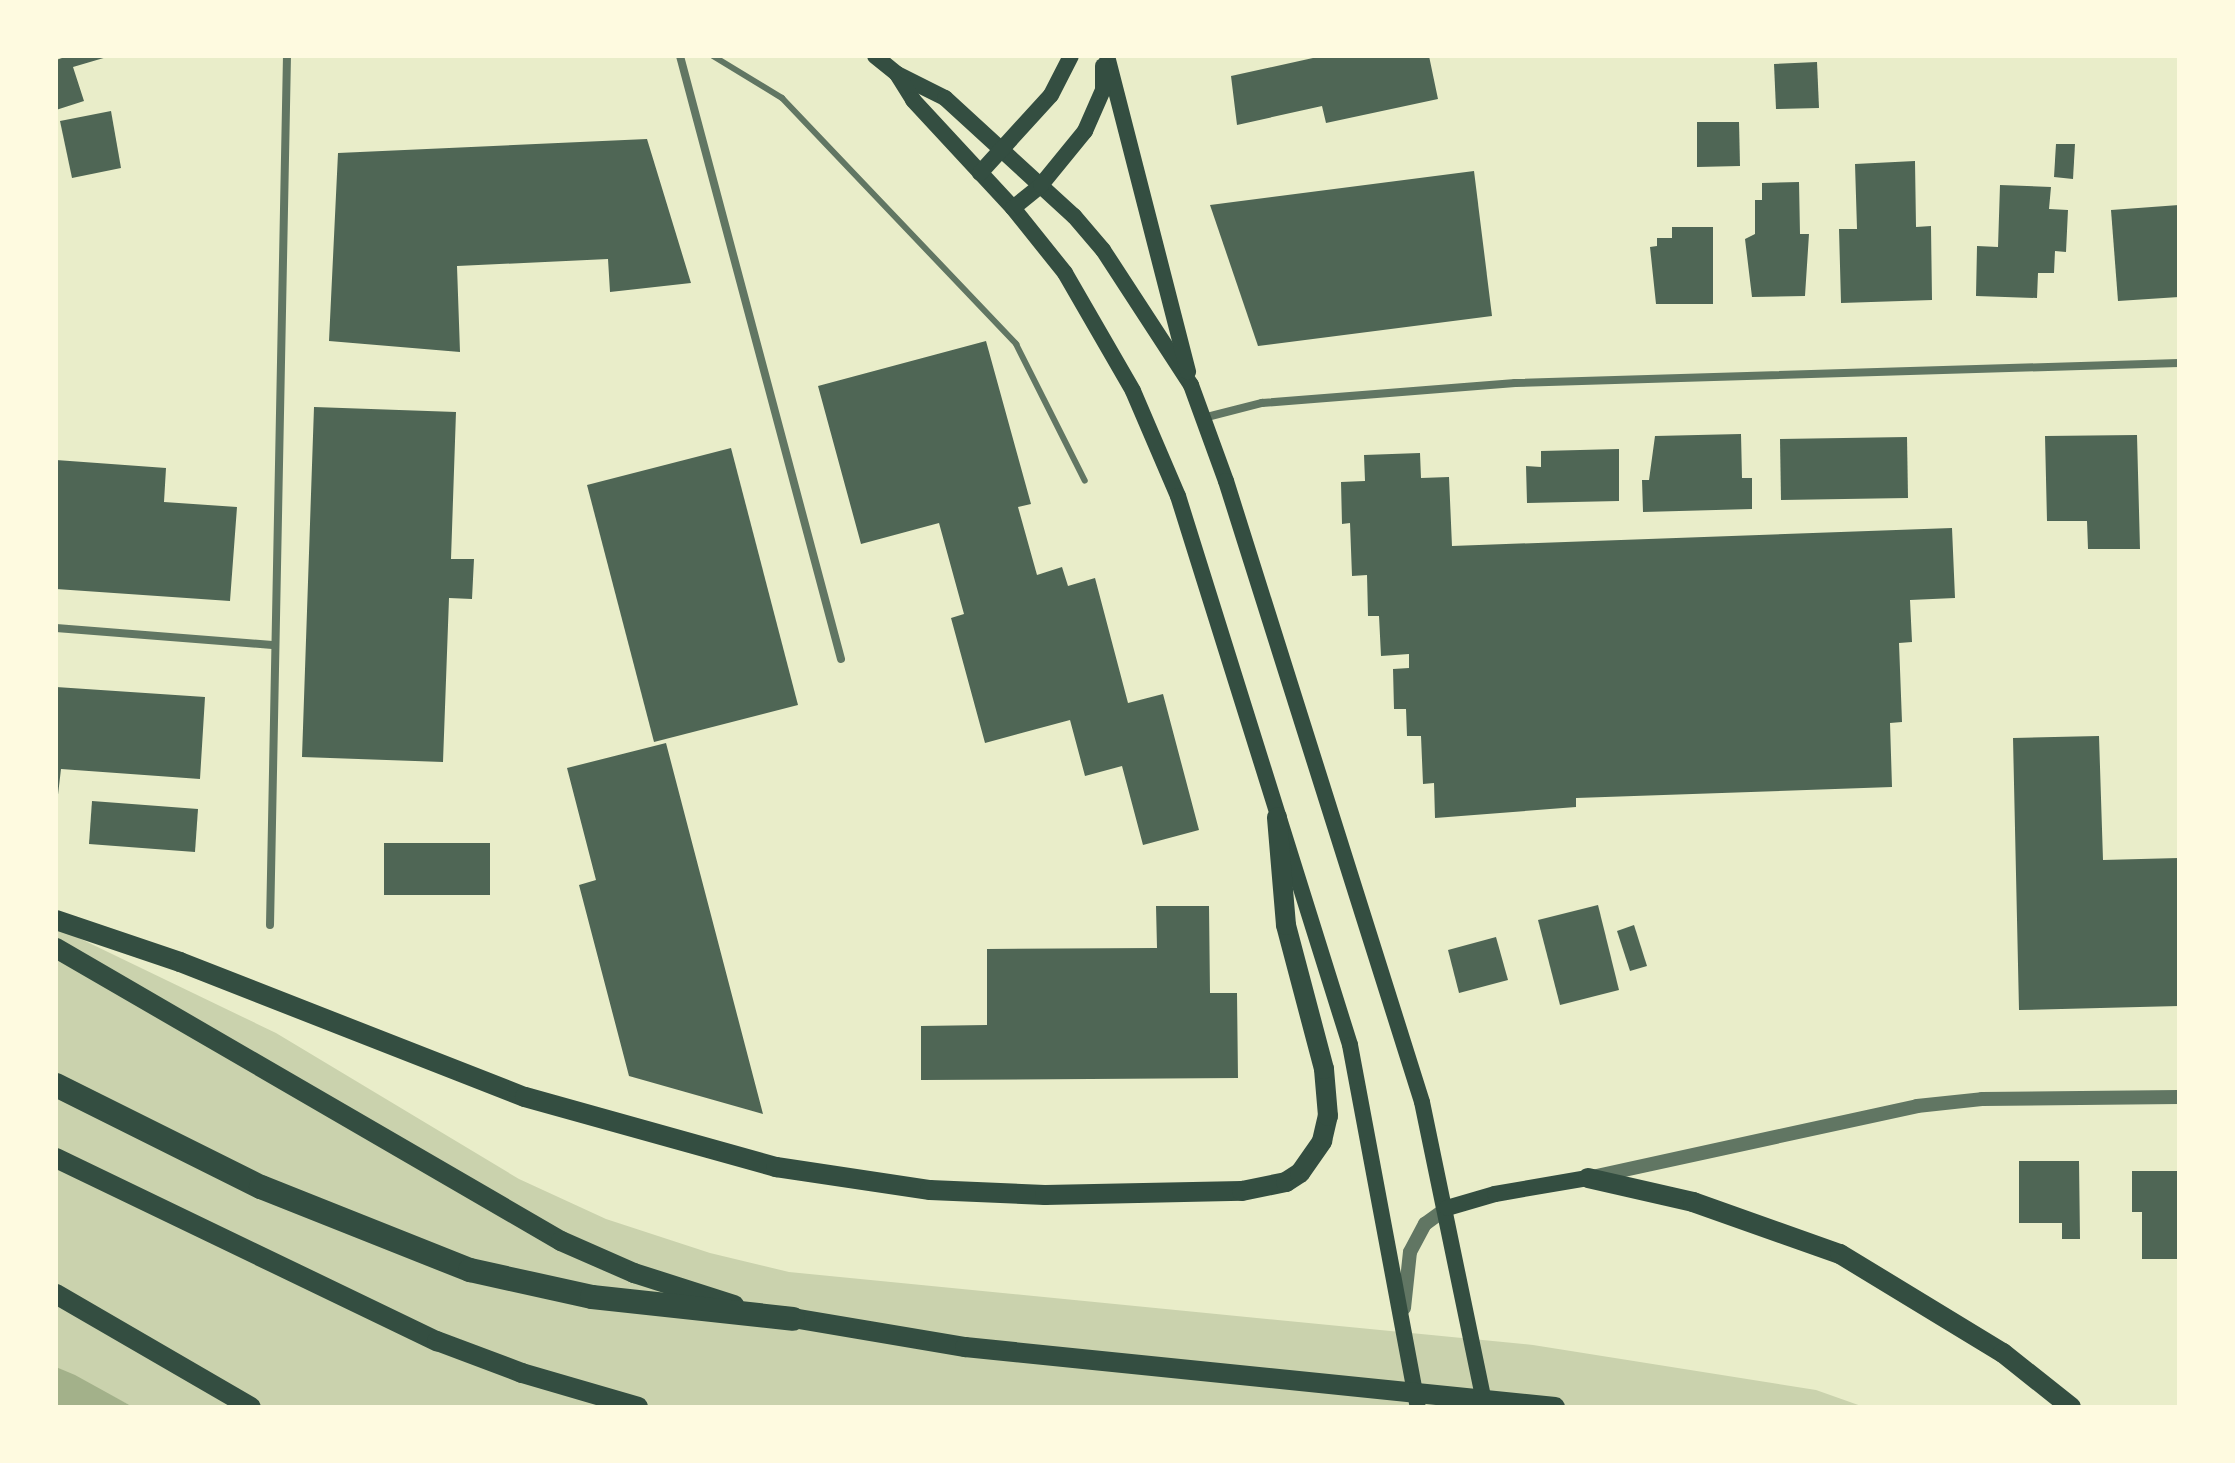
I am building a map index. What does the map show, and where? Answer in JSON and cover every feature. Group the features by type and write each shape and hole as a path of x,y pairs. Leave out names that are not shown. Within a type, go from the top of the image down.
{"highway":[{"path":"56,1085 261,1187 470,1270 592,1297 793,1319"}],"main road":[{"path":"875,56 897,74 945,98 1003,149 1097,241 1191,385"},
{"path":"980,173 1051,95 1071,56"},
{"path":"1013,208 1041,185 1098,111 1103,90 1104,56"},
{"path":"1104,56 1191,385 1422,1102 1447,1208 1485,1407"},
{"path":"897,74 920,109 1013,208 1072,284 1153,435 1178,496 1350,1045 1418,1407"},
{"path":"56,920 180,962 525,1097 776,1167 930,1190 1045,1195 1242,1191 1286,1182 1300,1173 1322,1141 1328,1116 1324,1069 1286,925 1277,817"},
{"path":"56,948 561,1241 667,1285 793,1319 931,1343 1555,1407"},
{"path":"56,1158 437,1341 638,1407"},
{"path":"1447,1208 1495,1194 1588,1178 1693,1202 1840,1254 2003,1353 2071,1407"},
{"path":"56,1294 251,1407"}],"street":[{"path":"270,925 272,645 287,56"},
{"path":"680,56 841,659"},
{"path":"1203,418 1262,403 1515,383 2179,363"},
{"path":"56,628 272,645"},
{"path":"1588,1178 1917,1106 1982,1099 2179,1097"},
{"path":"1403,1316 1410,1252 1425,1224 1447,1208"}],"lane":[{"path":"713,56 782,98 1016,344 1085,481"}],"shaded area":[{"path":"56,927 276,1033 519,1179 606,1219 710,1253 789,1272 1533,1345 1816,1390 1864,1407 133,1407 56,1367"},
{"path":"56,1367 75,1375 133,1407 56,1407"}],"building":[{"path":"68,56 107,57 73,67 84,101 56,110 56,60"},
{"path":"1322,56 1429,56 1438,99 1326,123 1322,106 1237,125 1231,76"},
{"path":"1817,62 1819,108 1776,109 1774,64"},
{"path":"111,111 121,168 72,178 60,121"},
{"path":"1697,122 1739,122 1740,166 1697,167"},
{"path":"647,139 691,283 610,292 608,259 457,266 460,352 329,341 338,153"},
{"path":"2056,144 2075,144 2073,179 2054,177"},
{"path":"1915,161 1916,227 1931,226 1932,300 1841,303 1839,229 1857,229 1855,164"},
{"path":"1474,171 1492,316 1258,346 1210,205"},
{"path":"1799,182 1800,234 1809,234 1805,296 1752,297 1745,239 1755,234 1755,200 1762,200 1762,183"},
{"path":"2000,185 2051,187 2049,209 2068,210 2066,252 2055,251 2054,273 2038,273 2037,298 1976,296 1977,246 1998,247"},
{"path":"2179,205 2179,297 2118,301 2111,210"},
{"path":"1672,227 1713,227 1713,304 1656,304 1650,247 1657,246 1657,238 1672,238"},
{"path":"986,341 1031,504 1018,507 1037,575 1062,567 1068,586 1095,578 1128,703 1163,694 1199,830 1143,845 1122,766 1085,776 1070,720 985,743 951,618 964,614 939,523 861,544 818,386"},
{"path":"314,407 456,412 451,559 474,559 472,599 449,598 443,762 302,757"},
{"path":"1741,434 1742,478 1752,478 1752,509 1643,512 1642,480 1649,480 1655,436"},
{"path":"2137,435 2140,549 2088,549 2087,521 2047,521 2045,436"},
{"path":"1907,437 1908,498 1781,500 1780,439"},
{"path":"731,448 798,705 654,742 587,485"},
{"path":"1619,449 1619,501 1527,503 1526,466 1541,467 1541,451"},
{"path":"1420,453 1421,478 1449,477 1452,546 1952,528 1955,598 1910,600 1912,642 1899,643 1902,722 1890,723 1892,787 1576,798 1576,807 1435,818 1434,783 1423,784 1421,736 1407,736 1406,709 1394,709 1393,669 1409,668 1409,654 1381,656 1379,616 1368,616 1367,575 1352,576 1350,523 1342,524 1341,482 1365,481 1364,455"},
{"path":"56,460 166,468 164,502 237,507 230,601 56,589"},
{"path":"56,687 205,697 200,779 61,769 56,812"},
{"path":"2099,736 2103,860 2179,858 2179,1006 2019,1010 2013,738"},
{"path":"666,743 763,1114 629,1076 579,885 596,880 567,768"},
{"path":"92,801 198,809 195,852 89,844"},
{"path":"384,843 490,843 490,895 384,895"},
{"path":"1598,905 1619,990 1560,1005 1538,920"},
{"path":"1156,906 1209,906 1210,993 1237,993 1238,1078 921,1080 921,1026 987,1025 987,949 1157,948"},
{"path":"1634,925 1647,966 1630,971 1617,931"},
{"path":"1496,937 1508,980 1459,993 1448,950"},
{"path":"2019,1161 2079,1161 2080,1239 2062,1239 2062,1223 2019,1223"},
{"path":"2132,1171 2179,1171 2179,1259 2142,1259 2142,1212 2132,1212"}]}
